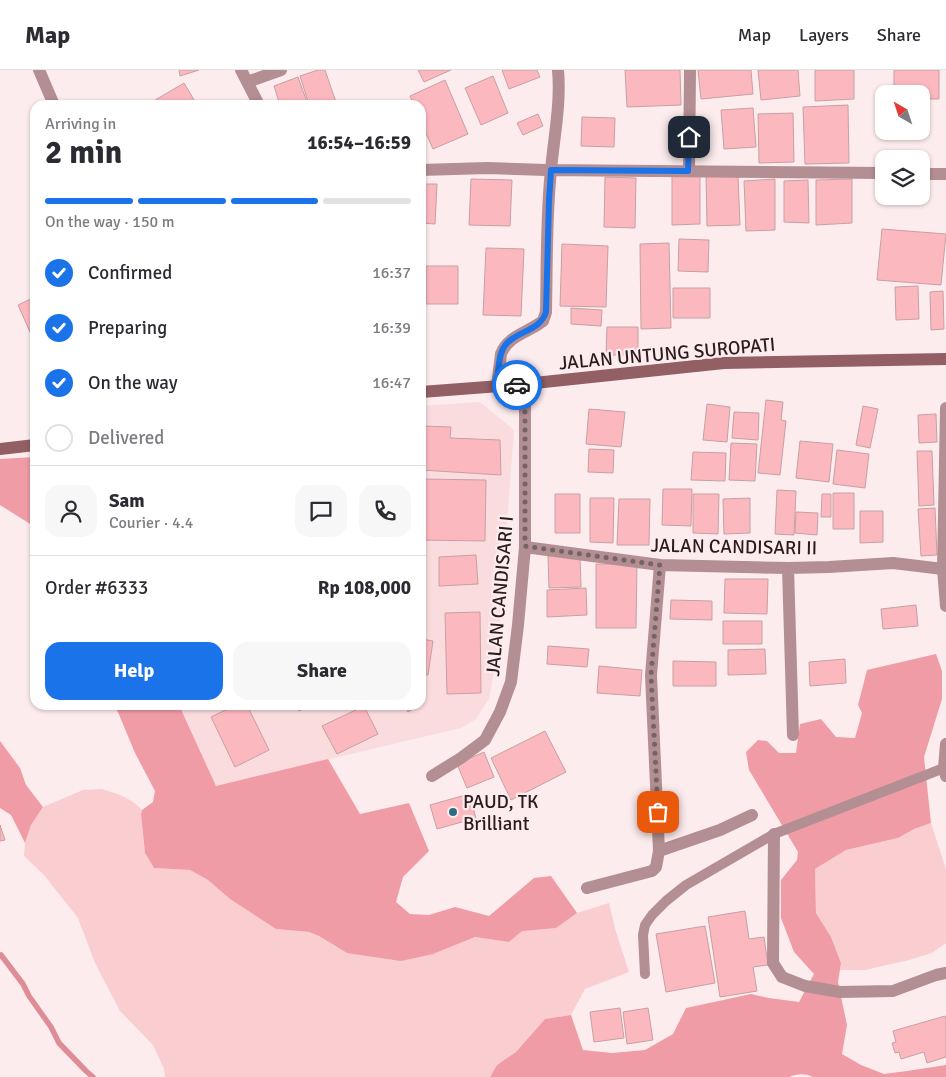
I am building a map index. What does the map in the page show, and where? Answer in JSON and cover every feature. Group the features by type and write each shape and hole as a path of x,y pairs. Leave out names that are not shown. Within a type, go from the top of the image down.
{"main road":[{"name":"JALAN UNTUNG SUROPATI","path":"426,392 525,384 724,363 946,359"},
{"path":"0,449 30,445"}],"street":[{"path":"39,70 52,100"},
{"path":"241,70 256,100"},
{"path":"247,82 281,70"},
{"path":"497,386 501,354 506,344 540,323 546,312 549,201 558,110 558,70"},
{"path":"688,171 690,70"},
{"path":"426,170 487,168 875,173"},
{"path":"930,174 946,174"},
{"name":"JALAN CANDISARI I","path":"432,776 485,740 500,712 511,682 525,546 525,384"},
{"path":"946,408 943,569 946,606"},
{"name":"JALAN CANDISARI II","path":"525,546 660,565 788,568 894,564 943,569"},
{"path":"587,888 652,871 656,867 660,851 651,675 660,565"},
{"path":"788,568 793,735"},
{"path":"945,772 946,744"},
{"path":"660,851 720,830 752,814"},
{"path":"774,834 773,963 782,977 805,986 840,992 893,991 946,973"}],"lane":[{"path":"645,974 643,935 645,925 666,901 686,885 774,834 945,772"}],"shaded area":[{"path":"480,402 514,430 497,657 489,699 476,719 461,728 216,786 181,710 426,710 426,406"},
{"path":"30,457 30,524 0,505 0,459"},
{"path":"936,654 942,671 942,699 924,757 931,823 914,829 898,838 846,850 815,869 816,913 831,937 841,963 838,982 847,1025 842,1054 861,1065 884,1074 946,1065 946,1077 813,1077 801,1074 789,1077 490,1077 497,1065 516,1052 545,1019 571,1015 583,1050 612,1053 645,1050 673,1034 686,1008 751,994 799,1002 814,974 794,952 781,918 781,880 797,860 798,852 749,770 746,752 758,740 767,741 779,753 796,753 800,724 821,719 836,737 855,738 862,713 858,705 867,670"},
{"path":"117,710 181,710 216,786 328,759 360,814 409,803 429,851 403,877 396,902 410,914 429,915 455,907 489,916 534,878 551,876 577,913 556,928 522,931 509,942 475,937 433,954 401,961 347,953 309,932 276,929 230,899 208,880 190,870 154,868 145,853 141,814 142,810 153,802 155,791 135,753"},
{"path":"0,741 20,768 26,785 43,807 31,825 25,843 11,815 0,808"},
{"path":"101,789 123,796 142,810 145,853 154,868 190,870 208,880 230,899 276,929 309,932 347,953 433,954 475,937 509,942 522,930 556,928 577,913 609,903 629,972 585,989 571,1015 545,1019 516,1052 497,1065 490,1077 165,1077 164,1069 153,1045 120,1011 95,963 78,918 44,875 24,856 25,843 31,825 43,807 83,790"},
{"path":"931,823 946,869 946,943 932,953 909,960 865,970 840,970 841,963 831,937 816,913 815,869 846,850 898,838 914,829"}],"building":[{"path":"179,70 199,70 180,76"},
{"path":"318,70 325,70 335,100 307,100 300,76"},
{"path":"418,70 451,70 424,82"},
{"path":"502,70 537,70 540,77 509,89"},
{"path":"625,70 680,70 681,105 627,107"},
{"path":"698,70 751,70 753,94 701,99"},
{"path":"758,70 798,70 800,96 761,100"},
{"path":"815,70 854,70 854,99 815,101"},
{"path":"894,70 939,70 939,99 930,99 930,85 894,85"},
{"path":"493,76 508,113 481,125 465,88"},
{"path":"298,77 306,100 278,100 274,86"},
{"path":"445,80 468,134 433,149 426,133 426,100 412,100 410,96"},
{"path":"184,83 194,100 155,100"},
{"path":"848,105 849,163 805,164 803,107"},
{"path":"753,108 756,147 724,149 721,110"},
{"path":"793,113 794,162 759,163 758,114"},
{"path":"538,114 543,126 523,135 517,123"},
{"path":"582,117 615,118 614,147 581,146"},
{"path":"672,176 700,176 700,224 672,225"},
{"path":"706,176 738,176 740,225 707,226"},
{"path":"605,177 636,178 635,228 604,227"},
{"path":"471,179 512,180 510,226 469,225"},
{"path":"775,179 775,230 746,231 744,181"},
{"path":"852,179 852,223 816,225 816,180"},
{"path":"808,180 809,223 784,222 784,181"},
{"path":"426,184 437,184 435,224 426,223"},
{"path":"882,229 946,234 941,285 877,280"},
{"path":"679,239 709,240 708,272 678,271"},
{"path":"669,243 671,328 641,329 640,244"},
{"path":"562,244 608,246 606,307 560,306"},
{"path":"486,248 524,249 521,316 483,315"},
{"path":"426,266 458,266 458,304 426,304"},
{"path":"918,286 919,319 896,320 895,287"},
{"path":"673,288 710,288 710,318 673,318"},
{"path":"943,291 944,329 931,330 930,292"},
{"path":"30,299 30,332 18,305"},
{"path":"571,308 602,310 601,326 571,324"},
{"path":"607,327 638,327 638,355 606,355"},
{"path":"766,400 783,402 781,420 786,421 780,475 758,473"},
{"path":"707,404 730,407 727,442 703,440"},
{"path":"863,406 878,409 870,448 856,445"},
{"path":"589,409 625,412 621,447 586,444"},
{"path":"734,412 759,413 758,440 732,438"},
{"path":"936,414 937,442 919,443 918,415"},
{"path":"426,426 451,427 450,438 500,440 501,475 426,470"},
{"path":"800,441 833,444 829,482 796,478"},
{"path":"731,443 757,444 755,481 729,480"},
{"path":"589,449 614,450 613,473 588,472"},
{"path":"837,450 869,454 865,488 833,484"},
{"path":"917,451 932,451 934,505 919,506"},
{"path":"693,452 726,453 725,481 691,480"},
{"path":"426,479 486,480 485,541 426,540"},
{"path":"663,489 692,489 691,526 662,525"},
{"path":"777,490 796,491 794,535 775,534"},
{"path":"833,493 854,493 854,529 833,529"},
{"path":"555,494 580,494 580,533 555,533"},
{"path":"693,494 719,494 718,534 693,533"},
{"path":"822,494 831,494 831,517 821,517"},
{"path":"590,498 614,498 613,543 590,542"},
{"path":"750,498 750,533 724,534 723,499"},
{"path":"619,499 650,499 649,545 617,545"},
{"path":"935,508 937,555 921,556 918,509"},
{"path":"860,511 883,511 883,542 860,543"},
{"path":"796,512 818,513 817,535 795,533"},
{"path":"476,555 478,584 439,586 439,557"},
{"path":"580,555 581,587 549,588 548,556"},
{"path":"596,564 637,564 636,628 596,628"},
{"path":"725,579 768,579 767,614 724,613"},
{"path":"586,588 587,615 547,617 547,590"},
{"path":"671,600 712,601 712,620 670,619"},
{"path":"916,605 918,626 883,629 881,609"},
{"path":"480,612 481,693 447,694 445,613"},
{"path":"723,621 762,621 762,644 723,644"},
{"path":"426,640 433,641 428,675 426,675"},
{"path":"548,646 589,649 587,667 547,664"},
{"path":"765,649 766,674 728,675 728,650"},
{"path":"845,659 846,683 810,686 809,662"},
{"path":"673,661 716,662 716,686 673,686"},
{"path":"599,666 642,670 640,696 597,693"},
{"path":"226,710 249,710 269,750 235,767 211,717"},
{"path":"356,710 366,710 378,734 337,754 322,726"},
{"path":"545,731 566,772 511,800 491,758"},
{"path":"484,752 494,777 467,788 457,764"},
{"name":"PAUD, TK Brilliant","path":"469,794 476,818 437,829 430,805"},
{"path":"0,825 5,840 0,841"},
{"path":"745,911 749,939 764,937 768,965 753,967 757,991 720,997 708,917"},
{"path":"705,926 715,983 666,992 656,934"},
{"path":"620,1008 624,1038 594,1042 590,1012"},
{"path":"648,1008 653,1040 627,1044 623,1012"},
{"path":"945,1016 946,1057 927,1063 924,1052 901,1059 899,1052 895,1053 892,1043 896,1042 893,1031"}],"waterway":[{"path":"1,955 23,984 29,996 51,1027 59,1043 93,1077"}],"way so far":[{"path":"517,385 525,384 525,546 660,565 651,675 658,812"}],"place":[{"name":"PAUD, TK Brilliant","path":"453,812"}],"route":[{"path":"517,385 497,386 501,354 506,344 523,332 538,325 543,320 546,312 551,170 688,171 689,137"}]}
